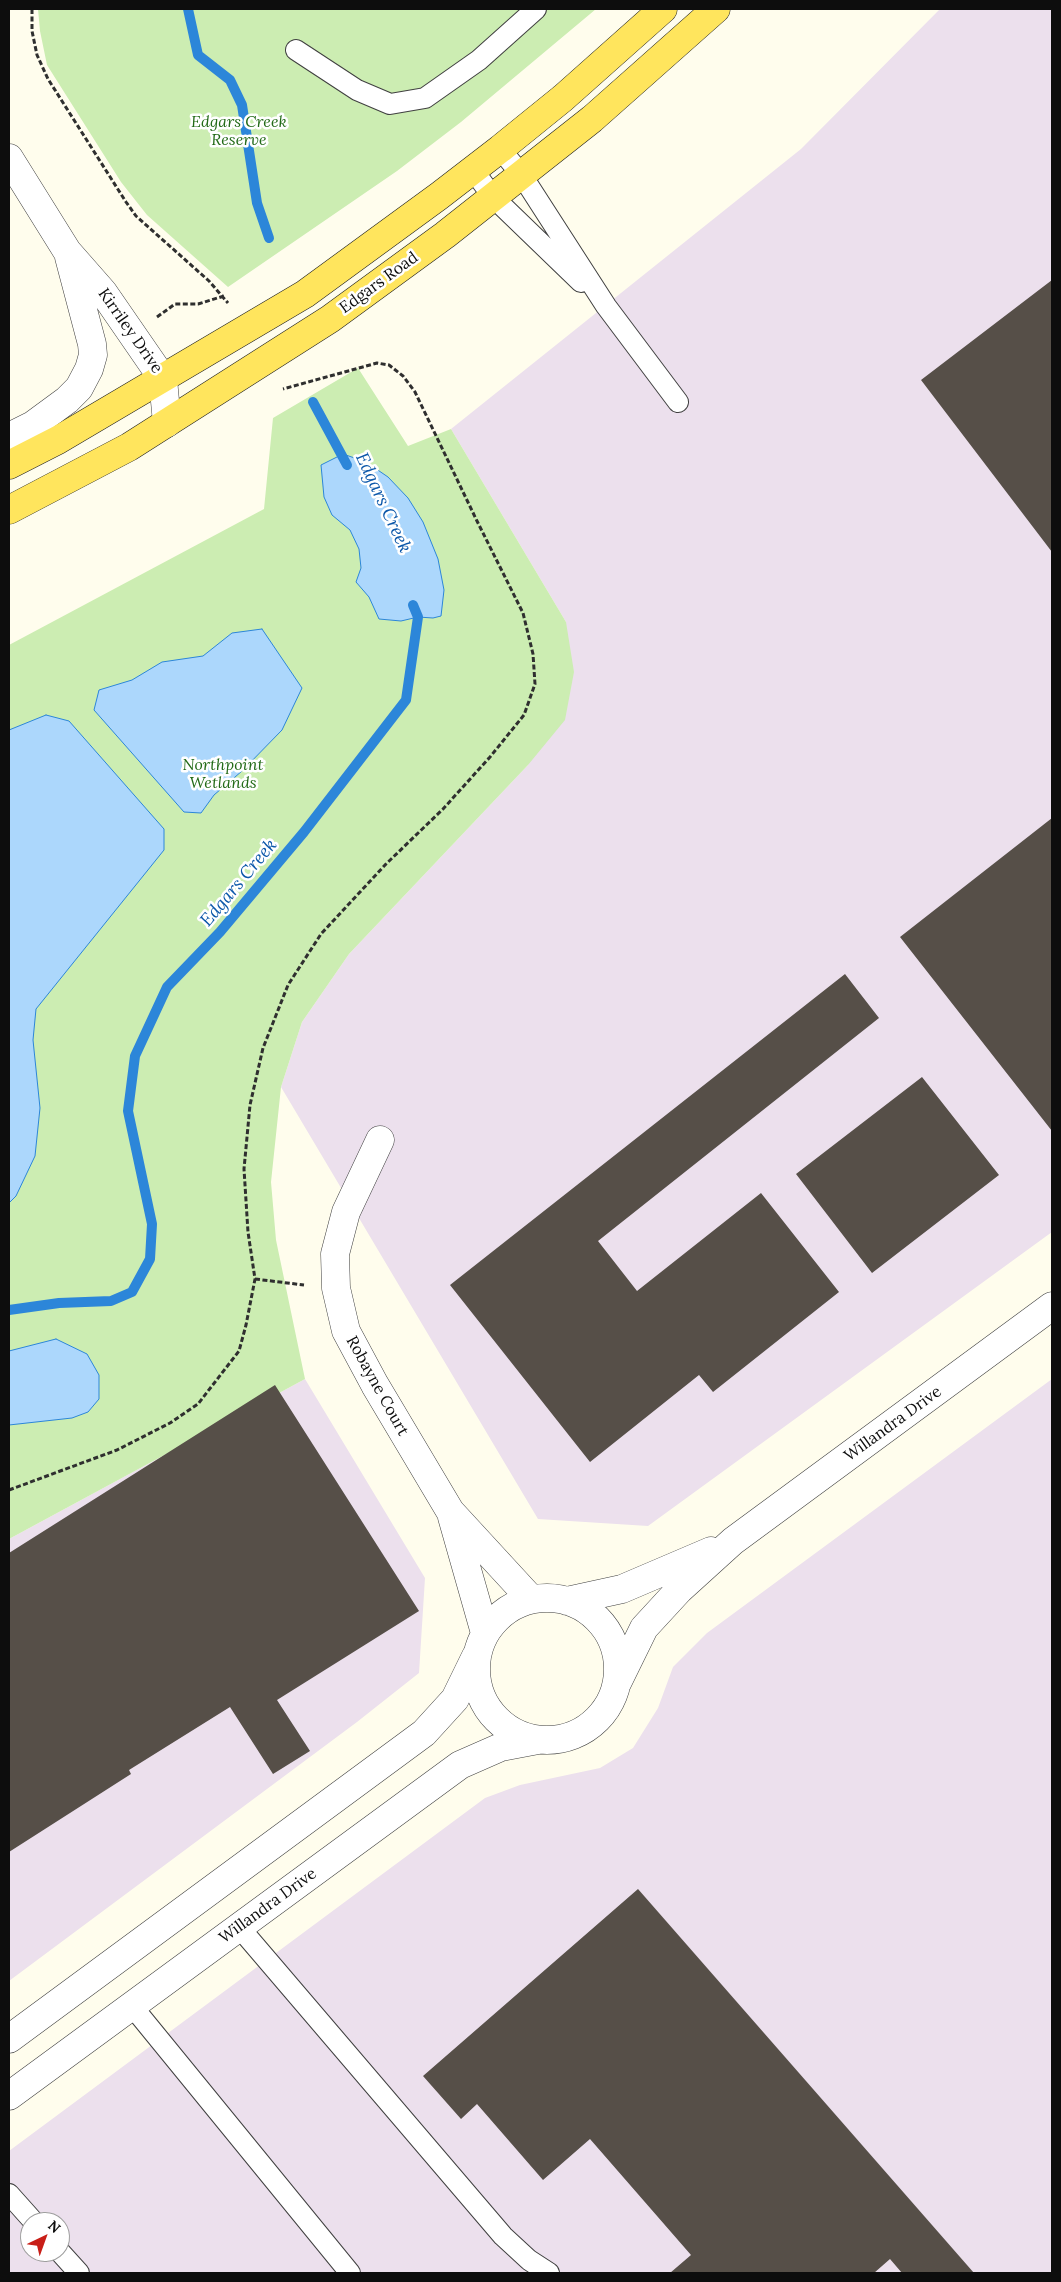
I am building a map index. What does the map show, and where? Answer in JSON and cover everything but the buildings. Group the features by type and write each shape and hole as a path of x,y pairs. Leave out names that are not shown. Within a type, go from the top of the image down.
{"main road":[{"path":"9,465 58,440 305,294 500,149 563,98 663,9"},
{"name":"Edgars Road","path":"9,510 129,447 330,319 493,197 592,119 716,9"}],"street":[{"name":"Kirriley Drive","path":"9,158 67,251 103,292 163,379 167,423"},
{"name":"Kirriley Drive","path":"9,437 33,425 67,400 79,388 89,369 93,355 92,344 67,251"},
{"name":"Robayne Court","path":"380,1140 346,1212 335,1254 336,1288 346,1331 375,1385 450,1511 531,1599"},
{"name":"Willandra Drive","path":"616,1683 644,1628 679,1590 733,1542 1052,1306"},
{"path":"9,2039 424,1733 455,1699 481,1644 497,1617 513,1606 531,1599 549,1598 567,1601 586,1609 602,1624 612,1642 618,1662 616,1683 610,1703 591,1724 579,1732 559,1739 538,1740 515,1733 497,1720 483,1701 476,1679 481,1644 450,1511"},
{"name":"Willandra Drive","path":"567,1601 622,1588 733,1542"},
{"name":"Willandra Drive","path":"9,2096 460,1765 501,1746 538,1740"}],"lane":[{"path":"296,50 357,90 390,104 425,98 479,60 536,9"},
{"path":"500,149 521,174 606,306 678,402"},
{"path":"473,170 493,197 606,306"},
{"path":"239,1927 503,2236 528,2260 549,2273"},
{"path":"132,2006 350,2273"},
{"path":"9,2194 25,2212"},
{"path":"69,2262 79,2273"}],"path":[{"path":"32,9 32,31 37,55 48,79 126,202 136,216 224,296 245,330"},
{"path":"9,1490 117,1450 170,1423 198,1404 239,1351 255,1279 248,1232 244,1169 250,1105 263,1048 288,986 321,934 386,864 443,809 496,750 524,714 535,684 533,654 523,612 415,392 404,376 388,365 377,363 315,378 277,391"},
{"path":"255,1279 336,1288"}],"shaded area":[{"path":"940,9 1052,9 1052,1232 648,1526 538,1519 281,1087 302,1022 349,954 528,765 566,622 451,429 801,149"},
{"path":"305,1379 425,1578 419,1673 357,1722 9,1981 9,1539"},
{"path":"1052,1379 1052,2273 9,2273 9,2151 485,1798 520,1785 600,1768 633,1748 658,1708 673,1667 707,1633"}],"green space":[{"name":"Edgars Creek Reserve","path":"38,9 596,9 461,122 397,171 228,287 147,215 121,182 47,65 40,31"},
{"name":"Northpoint Wetlands","path":"358,368 408,446 451,429 566,622 574,672 565,720 528,765 349,954 302,1022 281,1087 271,1182 276,1240 305,1379 9,1539 9,645 264,509 273,418"}],"water":[{"path":"343,454 366,462 388,477 408,498 423,522 438,559 444,590 441,616 433,618 418,617 401,621 379,619 369,597 356,582 361,568 359,549 350,530 332,515 324,497 321,465"},
{"path":"262,629 302,688 282,730 242,771 214,795 201,813 184,812 94,710 99,690 132,680 162,662 203,656 232,633"},
{"path":"46,715 69,721 164,829 164,850 36,1009 33,1040 40,1108 35,1156 16,1196 9,1203 9,730"},
{"path":"56,1339 87,1354 99,1375 99,1399 88,1412 72,1418 9,1425 9,1351"}],"waterway":[{"name":"Edgars Creek","path":"188,9 198,55 230,80 242,105 257,203 269,238"},
{"name":"Edgars Creek","path":"313,402 347,465"},
{"name":"Edgars Creek","path":"9,1310 59,1303 111,1301 132,1292 150,1259 152,1224 128,1111 135,1056 167,987 220,932 304,832 406,700 418,617 413,605"}]}
